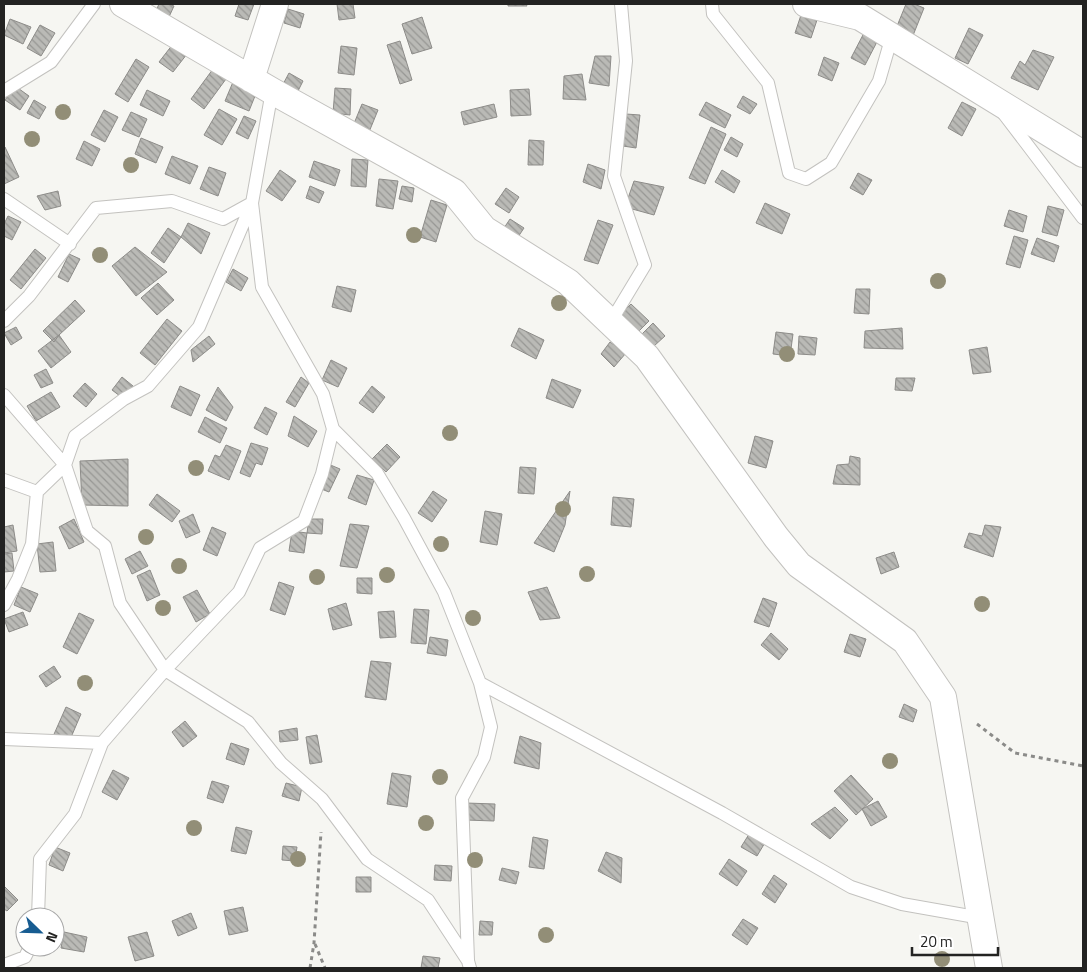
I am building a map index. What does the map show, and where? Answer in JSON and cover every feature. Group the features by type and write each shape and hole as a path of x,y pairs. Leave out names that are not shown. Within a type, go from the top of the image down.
{"street":[{"path":"124,4 261,85 454,192 484,229 568,282 647,357 776,537 799,565 905,641 943,697 989,968"},
{"path":"261,85 275,4"},
{"path":"806,4 859,10 892,36 1083,154"}],"lane":[{"path":"4,91 51,62 94,4"},
{"path":"610,323 645,265 614,176 626,61 621,4"},
{"path":"712,4 713,14 768,83 789,173 806,179 831,163 879,81 892,36"},
{"path":"261,85 252,203 262,286 322,394 333,429 377,473 444,592 480,683 491,727 484,757 462,798 469,965"},
{"path":"990,96 1083,218"},
{"path":"4,198 70,244"},
{"path":"4,321 29,296 96,208 172,201 223,219 252,203"},
{"path":"4,604 18,579 32,544 37,492 65,465 74,436 124,399 148,386 199,327 252,203"},
{"path":"4,395 65,465 86,531 104,546 120,603 165,670 248,722 281,763 322,798 367,859 428,900 469,965"},
{"path":"38,907 40,859 75,814 102,743 165,670 238,592 260,548 304,522 322,474 333,429"},
{"path":"4,480 37,492"},
{"path":"480,683 722,813 851,887 902,904 981,918"},
{"path":"4,739 102,743"},
{"path":"4,965 23,957"}],"path":[{"path":"943,697 1015,753 1083,766"},
{"path":"310,968 314,943 322,798"},
{"path":"314,943 325,968"}],"building":[{"path":"159,4 174,6 168,19 155,13"},
{"path":"239,4 254,4 248,20 235,16"},
{"path":"337,4 353,4 355,18 339,20"},
{"path":"508,4 526,4 527,6 508,6"},
{"path":"906,4 914,4 924,8 912,38 895,31"},
{"path":"288,9 304,14 300,28 284,23"},
{"path":"803,9 819,14 811,38 795,33"},
{"path":"422,17 432,48 412,54 402,24"},
{"path":"10,19 31,27 23,44 4,35"},
{"path":"40,25 55,33 41,56 27,48"},
{"path":"969,28 983,35 968,64 955,58"},
{"path":"865,31 879,38 865,65 851,58"},
{"path":"400,41 412,80 400,84 387,45"},
{"path":"173,44 187,54 173,72 159,62"},
{"path":"341,46 357,48 354,75 338,73"},
{"path":"1033,50 1054,57 1038,90 1011,78 1020,61 1025,65"},
{"path":"595,56 611,56 609,86 589,83"},
{"path":"824,57 839,63 832,81 818,75"},
{"path":"136,59 149,67 128,102 115,94"},
{"path":"213,69 226,79 204,109 191,99"},
{"path":"289,73 303,81 296,95 281,88"},
{"path":"582,74 586,100 563,99 564,76"},
{"path":"233,82 257,91 249,111 225,101"},
{"path":"15,86 29,96 20,110 5,100"},
{"path":"335,88 351,89 350,115 333,113"},
{"path":"529,89 531,115 511,116 510,90"},
{"path":"147,90 170,101 163,116 140,105"},
{"path":"743,96 757,104 750,114 737,107"},
{"path":"34,100 46,107 39,119 27,113"},
{"path":"706,102 731,115 725,128 699,115"},
{"path":"962,102 976,109 962,136 948,128"},
{"path":"362,104 378,110 369,132 353,126"},
{"path":"494,104 497,117 464,125 461,112"},
{"path":"219,109 237,119 222,145 204,135"},
{"path":"104,110 118,117 105,142 91,135"},
{"path":"131,112 147,119 139,137 122,130"},
{"path":"626,114 640,115 636,148 623,146"},
{"path":"244,116 256,121 248,139 236,133"},
{"path":"711,127 726,134 705,184 689,178"},
{"path":"731,137 743,144 737,157 724,150"},
{"path":"141,138 163,147 156,163 135,154"},
{"path":"529,140 544,141 543,165 528,165"},
{"path":"84,141 100,149 92,166 76,159"},
{"path":"4,148 19,177 4,184"},
{"path":"172,156 198,166 190,184 165,174"},
{"path":"352,159 368,160 366,187 351,186"},
{"path":"314,161 340,170 335,186 309,177"},
{"path":"588,164 605,170 601,189 583,182"},
{"path":"209,167 226,173 218,196 200,189"},
{"path":"280,170 296,181 282,201 266,191"},
{"path":"722,170 740,181 734,193 715,182"},
{"path":"858,173 872,180 863,195 850,188"},
{"path":"379,179 398,181 393,209 376,206"},
{"path":"634,181 664,187 654,215 625,207"},
{"path":"310,186 324,192 319,203 306,198"},
{"path":"402,186 414,188 412,202 399,199"},
{"path":"506,188 519,197 509,213 495,204"},
{"path":"58,191 61,206 45,210 37,196"},
{"path":"431,200 447,205 436,242 420,237"},
{"path":"765,203 790,214 782,234 756,223"},
{"path":"1048,206 1064,210 1057,236 1042,232"},
{"path":"1009,210 1027,216 1023,232 1004,226"},
{"path":"8,216 21,222 12,240 4,236 4,224"},
{"path":"510,219 524,228 516,240 502,231"},
{"path":"598,220 613,225 598,264 584,260"},
{"path":"188,223 210,233 201,254 181,237"},
{"path":"168,228 181,237 164,263 151,253"},
{"path":"1014,236 1028,240 1020,268 1006,264"},
{"path":"1037,238 1059,246 1054,262 1031,254"},
{"path":"135,247 167,272 136,296 112,266"},
{"path":"35,249 46,258 21,289 10,280"},
{"path":"69,254 80,259 68,282 58,277"},
{"path":"233,269 248,278 241,291 226,282"},
{"path":"158,283 174,300 157,315 141,298"},
{"path":"337,286 356,290 351,312 332,307"},
{"path":"856,289 870,289 869,314 854,313"},
{"path":"75,300 85,311 54,342 43,331"},
{"path":"631,304 649,321 639,331 621,314"},
{"path":"167,319 182,331 155,365 140,353"},
{"path":"653,323 665,336 654,346 642,334"},
{"path":"16,327 22,338 11,345 4,333"},
{"path":"519,328 544,340 536,359 511,346"},
{"path":"902,328 903,349 864,348 865,331"},
{"path":"776,332 793,334 790,356 773,354"},
{"path":"59,335 71,352 51,368 38,351"},
{"path":"209,336 215,344 193,362 191,350"},
{"path":"799,336 817,338 815,355 798,354"},
{"path":"610,342 626,353 614,367 601,354"},
{"path":"987,347 991,372 973,374 969,350"},
{"path":"331,360 347,368 338,387 322,380"},
{"path":"46,369 53,383 41,388 34,375"},
{"path":"122,377 133,386 124,399 112,390"},
{"path":"301,377 309,383 295,407 286,402"},
{"path":"896,378 915,378 912,391 895,390"},
{"path":"552,379 581,390 573,408 546,398"},
{"path":"85,383 97,394 86,407 73,396"},
{"path":"180,386 200,395 191,416 171,407"},
{"path":"372,386 385,397 373,413 359,403"},
{"path":"218,387 233,407 226,421 206,410"},
{"path":"51,392 60,407 36,421 27,406"},
{"path":"265,407 277,413 267,435 254,428"},
{"path":"294,416 317,431 308,447 288,436"},
{"path":"205,417 227,428 220,443 198,432"},
{"path":"755,436 773,441 766,468 748,463"},
{"path":"251,443 268,448 262,465 256,463 250,477 240,473"},
{"path":"387,444 400,457 386,472 372,459"},
{"path":"226,445 241,451 229,480 208,471 215,455 220,457"},
{"path":"850,456 860,458 860,485 833,484 837,465 849,464"},
{"path":"128,459 128,506 82,505 80,461"},
{"path":"321,461 340,469 329,492 311,485"},
{"path":"520,467 536,468 534,494 518,493"},
{"path":"357,475 374,480 366,505 348,498"},
{"path":"433,491 447,500 432,522 418,513"},
{"path":"570,491 565,525 554,552 534,543"},
{"path":"157,494 180,511 172,522 149,505"},
{"path":"613,497 634,499 631,527 611,525"},
{"path":"485,511 502,514 497,545 480,542"},
{"path":"193,514 200,532 186,538 179,521"},
{"path":"74,519 84,542 69,549 59,527"},
{"path":"309,519 323,519 322,534 307,533"},
{"path":"350,524 369,526 357,568 340,566"},
{"path":"13,525 17,551 4,553 4,527"},
{"path":"985,525 1001,527 993,557 964,547 969,533 982,536"},
{"path":"212,527 226,533 217,556 203,550"},
{"path":"292,531 307,533 304,553 289,551"},
{"path":"53,542 56,571 40,572 37,544"},
{"path":"140,551 148,566 132,574 125,559"},
{"path":"894,552 899,567 881,574 876,558"},
{"path":"12,553 14,571 4,572 4,554"},
{"path":"150,570 160,595 147,601 137,576"},
{"path":"357,578 372,578 372,594 357,593"},
{"path":"279,582 294,587 285,615 270,610"},
{"path":"21,587 38,594 30,612 14,605"},
{"path":"547,587 560,618 540,620 528,592"},
{"path":"197,590 210,614 196,622 183,597"},
{"path":"763,598 777,603 769,627 754,622"},
{"path":"346,603 352,625 333,630 328,609"},
{"path":"414,609 429,610 426,644 411,643"},
{"path":"394,611 396,637 380,638 378,612"},
{"path":"23,612 28,625 9,632 4,619"},
{"path":"79,613 94,620 77,654 63,647"},
{"path":"771,633 788,649 779,660 761,645"},
{"path":"850,634 866,639 860,657 844,652"},
{"path":"430,637 448,640 446,656 427,653"},
{"path":"371,661 391,663 386,700 365,697"},
{"path":"54,666 61,677 46,687 39,676"},
{"path":"904,704 917,710 913,722 899,717"},
{"path":"66,707 81,714 69,742 51,741"},
{"path":"185,721 197,736 183,747 172,732"},
{"path":"297,728 298,740 280,742 279,731"},
{"path":"317,735 322,762 310,764 306,737"},
{"path":"520,736 541,743 539,769 514,763"},
{"path":"231,743 249,749 244,765 226,759"},
{"path":"113,770 129,778 117,800 102,792"},
{"path":"392,773 411,776 407,807 387,804"},
{"path":"851,775 873,799 856,815 834,791"},
{"path":"212,781 229,786 223,803 207,798"},
{"path":"286,783 302,787 299,801 282,796"},
{"path":"878,801 887,817 871,826 862,809"},
{"path":"466,803 495,804 494,821 466,820"},
{"path":"835,807 848,820 830,839 811,824"},
{"path":"236,827 252,831 246,854 231,851"},
{"path":"751,831 766,841 757,856 741,847"},
{"path":"533,837 548,840 544,869 529,867"},
{"path":"283,846 297,847 295,861 282,860"},
{"path":"55,847 70,853 63,871 49,865"},
{"path":"606,852 622,858 621,883 598,871"},
{"path":"729,859 747,871 737,886 719,874"},
{"path":"435,865 452,866 451,881 434,880"},
{"path":"502,868 519,872 516,884 499,880"},
{"path":"774,875 787,884 775,903 762,894"},
{"path":"356,877 371,877 371,892 356,892"},
{"path":"4,886 18,900 7,911 4,909"},
{"path":"243,907 248,931 229,935 224,911"},
{"path":"191,913 197,928 178,936 172,921"},
{"path":"743,919 758,928 747,945 732,935"},
{"path":"480,921 493,922 492,935 479,935"},
{"path":"65,932 87,937 84,952 65,949"},
{"path":"147,932 154,956 135,961 128,937"},
{"path":"423,956 440,958 438,968 421,968"}]}
